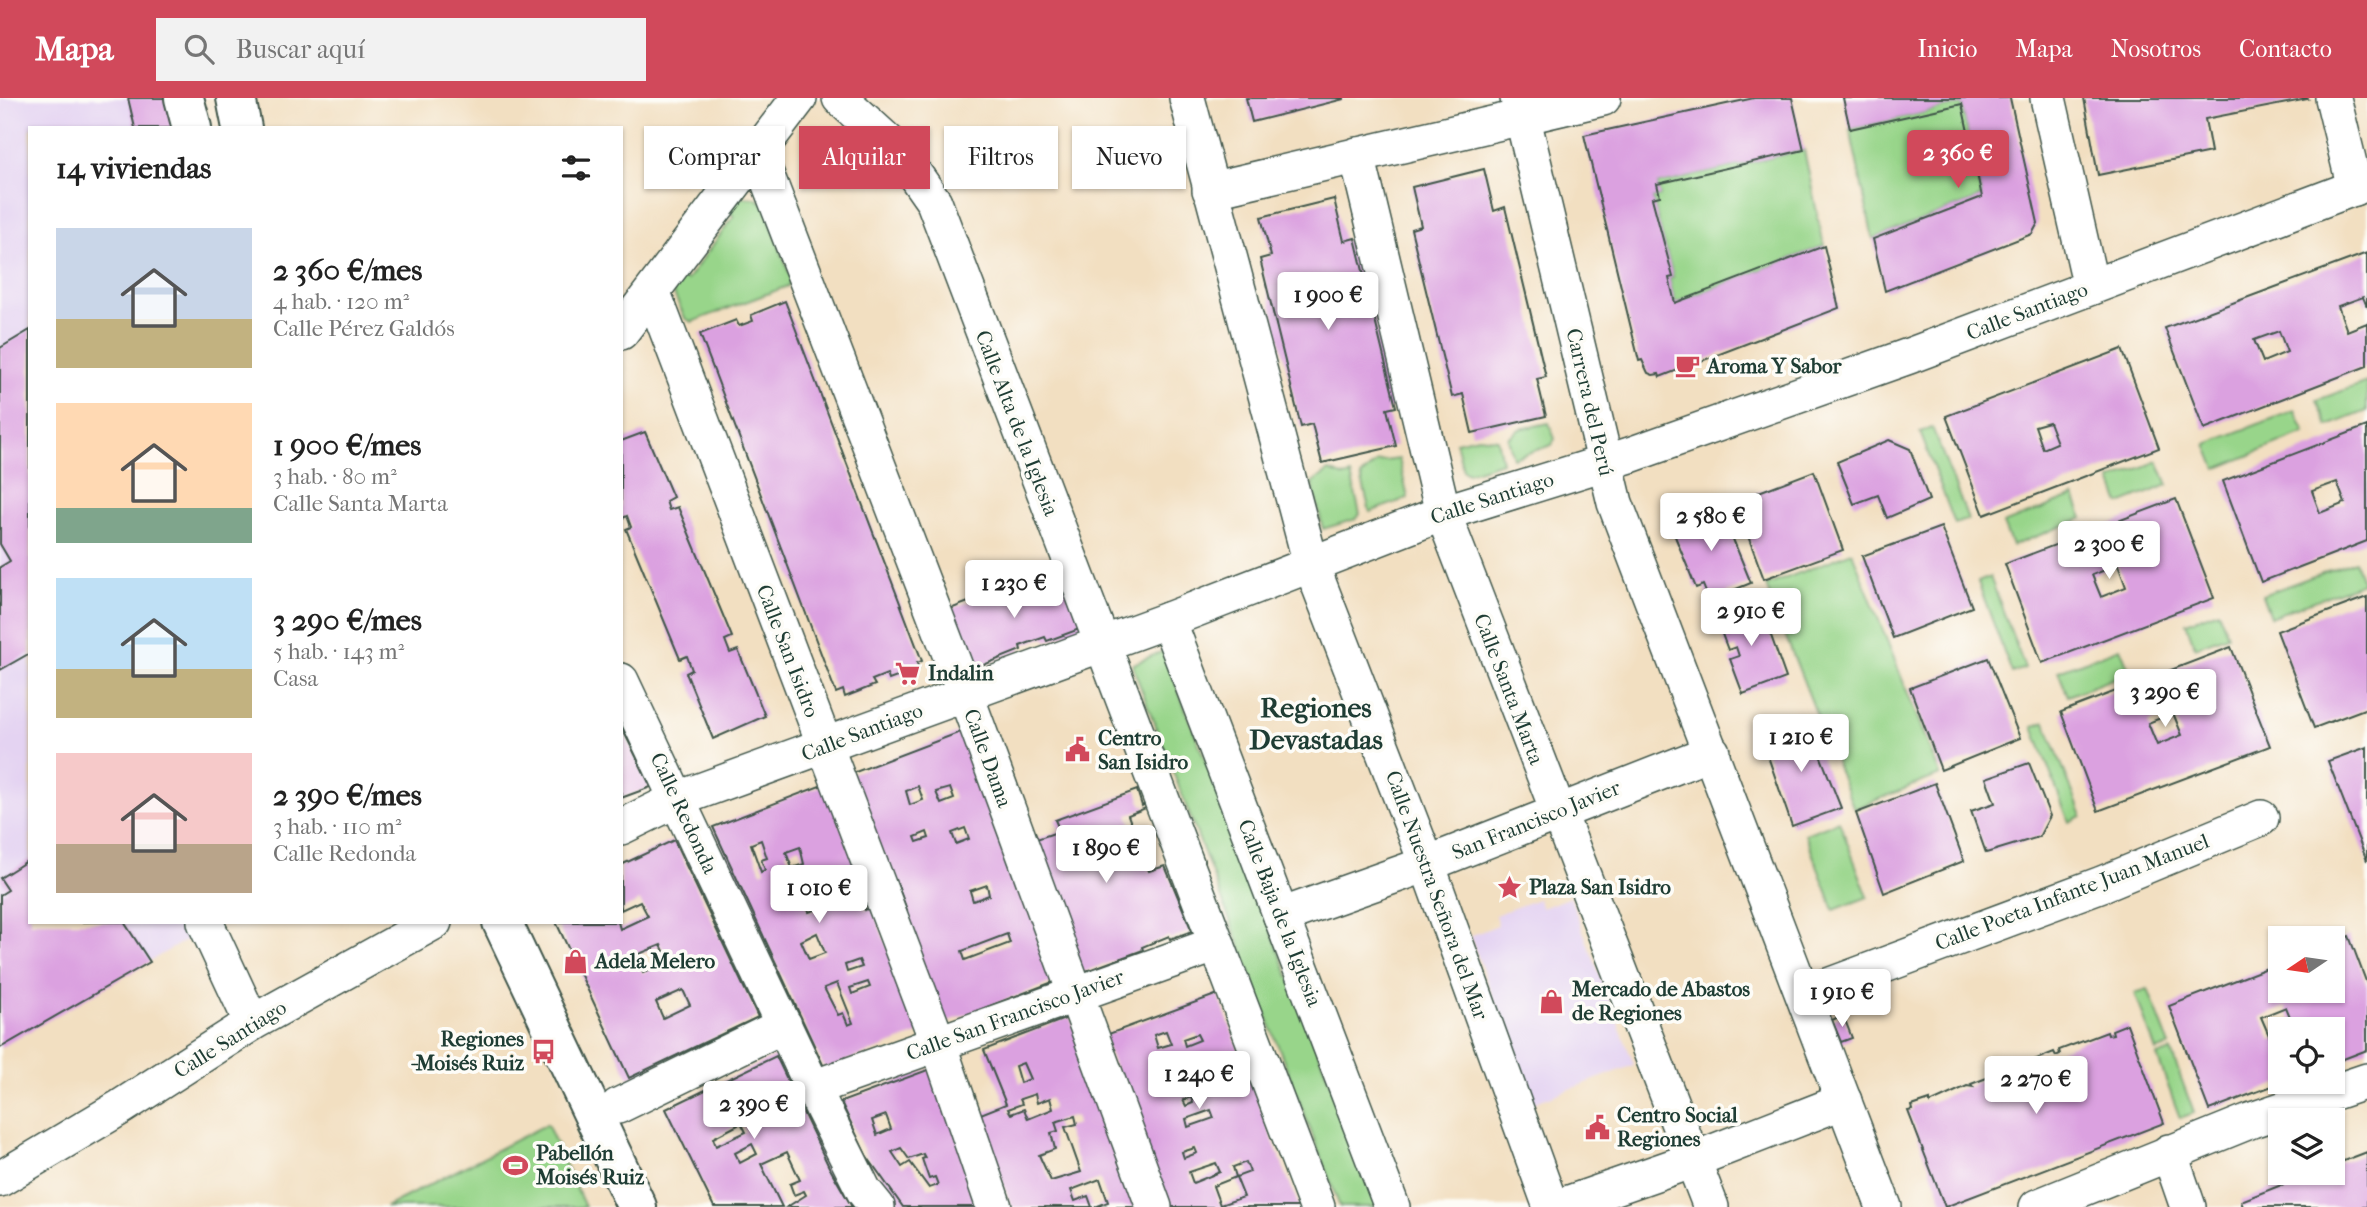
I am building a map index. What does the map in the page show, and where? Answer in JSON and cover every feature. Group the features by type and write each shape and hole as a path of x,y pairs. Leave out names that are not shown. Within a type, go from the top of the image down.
{"main road":[{"path":"184,98 191,126"},
{"path":"211,98 218,126"},
{"path":"236,98 242,126"},
{"path":"503,924 637,1207"},
{"path":"531,924 663,1207"}],"street":[{"path":"778,126 799,98"},
{"name":"Calle Alta de la Iglesia","path":"839,98 899,152 934,202 1317,1207"},
{"name":"Calle Nuestra Señora del Mar","path":"1187,98 1311,564 1427,864 1550,1207"},
{"path":"1210,190 1357,155 1520,106 1602,98"},
{"path":"2048,98 2091,287"},
{"path":"2333,98 2361,185"},
{"name":"Carrera del Perú","path":"1520,106 1615,503 1884,1207"},
{"name":"Calle Santa Marta","path":"1357,155 1443,513 1556,812 1711,1207"},
{"name":"Calle Santiago","path":"623,826 678,799 1168,620 1443,513 1605,462 1909,356 2361,185"},
{"path":"623,330 731,189"},
{"name":"Calle Dama","path":"772,189 965,693 1154,1207"},
{"name":"Calle San Isidro","path":"653,293 938,1043 994,1207"},
{"name":"Calle Baja de la Iglesia","path":"1168,620 1392,1207"},
{"name":"Calle Redonda","path":"623,685 813,1088 864,1191 877,1207"},
{"name":"San Francisco Javier","path":"1281,916 1427,864 1712,752"},
{"name":"Calle Poeta Infante Juan Manuel","path":"1804,995 2102,884 2261,818"},
{"path":"206,924 252,1023"},
{"name":"Calle Santiago","path":"15,1171 252,1023 430,924"},
{"name":"Calle San Francisco Javier","path":"813,1088 1217,944"},
{"path":"618,1106 784,1025"},
{"path":"2037,1207 2169,1152 2367,1081"},
{"path":"1558,1207 1693,1160 1844,1101"},
{"path":"2169,1152 2188,1207"}],"shaded area":[{"path":"0,98 169,98 176,126 28,126 28,924 181,924 188,939 0,1048"},
{"name":"Mercado de Abastos de Regiones","path":"1570,897 1634,1065 1533,1103 1470,936 1498,925 1495,915 1538,899 1542,908"}],"green space":[{"path":"1962,104 1982,197 1873,239 1850,129"},
{"path":"1804,150 1824,246 1675,303 1669,278 1673,277 1652,198 1660,196 1657,184"},
{"path":"741,197 755,198 764,204 791,279 788,286 692,322 685,318 672,290 678,274 687,280 734,216 728,211"},
{"path":"2367,382 2367,411 2328,426 2317,400"},
{"path":"2295,410 2305,433 2216,469 2206,444"},
{"path":"1549,423 1555,439 1552,445 1513,458 1508,438 1520,429"},
{"path":"1932,427 1968,519 1955,524 1920,432"},
{"path":"1478,437 1497,439 1502,462 1468,473 1463,470 1456,442"},
{"path":"1399,459 1408,498 1370,512 1361,476 1377,462"},
{"path":"2158,461 2168,485 2120,504 2111,480"},
{"path":"1329,471 1345,477 1351,475 1360,514 1356,519 1323,529 1312,483"},
{"path":"2074,496 2083,518 2012,546 2003,524"},
{"path":"1852,552 1940,775 1854,809 1766,586"},
{"path":"2355,561 2363,583 2270,617 2262,595"},
{"path":"1990,577 2025,668 2012,673 1978,582"},
{"path":"2218,611 2228,635 2195,647 2186,623"},
{"path":"2120,648 2130,672 2068,696 2058,671"},
{"path":"1163,651 1378,1207 1340,1207 1134,670 1133,664"},
{"path":"2045,722 2082,816 2069,822 2033,727"},
{"path":"1839,821 1868,897 1834,910 1805,834"},
{"path":"2148,989 2170,1046 2156,1051 2135,993"},
{"path":"2171,1051 2194,1113 2180,1118 2157,1056"},
{"name":"Pabellón Moisés Ruiz","path":"547,1124 585,1207 386,1207"}],"building":[{"path":"128,98 169,98 176,126 135,126"},
{"path":"1246,98 1344,98 1344,99 1252,122"},
{"path":"1754,98 1792,98 1804,150 1657,184 1660,196 1652,198 1673,277 1669,278 1675,303 1824,246 1839,308 1660,377 1659,374 1653,375 1648,373 1642,360 1639,361 1584,135"},
{"path":"1843,98 2010,98 2038,223 2032,234 1885,291 1873,239 1982,197 1962,104 1850,129"},
{"path":"2084,98 2308,99 2205,119 2211,152 2098,175"},
{"path":"1484,169 1494,211 1505,207 1546,377 1537,379 1546,416 1472,433 1463,394 1452,397 1411,229 1421,226 1412,187"},
{"path":"1334,199 1344,241 1355,238 1396,407 1387,409 1396,446 1322,463 1312,424 1301,427 1260,259 1271,256 1261,217"},
{"path":"2367,253 2367,307 2363,297 2338,306 2347,331 2367,323 2367,366 2204,429 2165,328","holes":["2279,331 2287,352 2263,362 2254,340"]},
{"path":"785,301 922,661 917,663 919,669 889,680 887,674 872,680 875,685 845,697 843,690 836,693 700,334 736,320 739,326 753,321 751,315"},
{"path":"28,331 28,654 0,670 0,567 10,561 0,544 0,348"},
{"path":"2122,349 2159,448 1984,515 1946,416","holes":["2049,422 2057,443 2043,449 2035,426"]},
{"path":"2367,426 2367,541 2261,582 2223,481","holes":["2337,482 2345,503 2320,513 2312,491"]},
{"path":"645,432 673,497 666,501 669,510 678,507 732,637 725,640 730,653 738,650 765,716 713,739 686,673 692,670 687,656 680,659 626,529 631,527 627,516 623,518 623,440"},
{"path":"1889,440 1910,449 1929,500 1887,518 1878,495 1854,504 1837,462"},
{"path":"1814,471 1843,550 1764,579 1735,501"},
{"path":"2176,499 2214,598 2042,663 2005,564","holes":["2118,565 2126,587 2101,597 2092,575"]},
{"path":"1719,505 1751,583 1709,600 1703,585 1696,588 1670,524"},
{"path":"1941,527 1972,607 1893,638 1862,556"},
{"path":"1059,568 1085,627 1047,641 1045,637 1020,646 1021,650 971,670 945,611 1012,585 1015,598 1044,589 1039,576"},
{"path":"2367,597 2367,708 2314,728 2277,631"},
{"path":"1759,602 1786,678 1743,694 1730,659 1739,656 1736,647 1728,650 1716,618"},
{"path":"2231,647 2270,746 2098,811 2061,712","holes":["2173,713 2182,735 2157,745 2148,723"]},
{"path":"1988,658 2020,738 1941,770 1910,688"},
{"path":"1807,722 1841,808 1792,826 1762,739"},
{"path":"623,730 651,787 623,797"},
{"path":"963,731 1058,980 942,1024 900,913 907,910 897,883 890,886 850,774","holes":["918,786 923,800 910,805 906,791","950,788 954,799 941,804 936,792","965,828 969,839 956,844 952,833","927,832 929,838 917,842 915,837","987,885 989,895 973,901 970,891","1007,934 1010,943 965,960 962,951"]},
{"path":"2367,747 2367,861 2328,761"},
{"path":"2029,763 2050,816 2039,837 1986,853 1971,811 1995,803 1986,778"},
{"path":"1935,783 1964,861 1884,893 1856,813"},
{"path":"825,784 867,894 860,897 865,910 872,907 920,1033 825,1069 713,827","holes":["761,840 767,858 761,860 765,870 761,872 751,844","800,847 804,864 792,868 786,852","795,874 802,893 783,902 777,888 783,879","831,890 834,898 822,902 824,907 809,912 805,901","817,933 825,953 809,959 801,941","859,960 862,967 847,972 845,965","868,982 870,987 852,994 850,988","837,983 853,1023 848,1025 843,1013 838,1015 824,988"]},
{"path":"1137,790 1142,806 1145,804 1146,808 1128,815 1149,871 1165,866 1192,931 1170,939 1169,936 1142,947 1143,950 1078,974 1028,842 1060,831 1055,820"},
{"path":"674,840 758,1017 629,1078 557,924 619,924 620,929 648,916 640,901 623,909 623,864","holes":["661,945 669,961 643,973 634,956","683,990 690,1005 663,1018 656,1002"]},
{"path":"28,860 28,924 125,924 150,962 0,1048 0,895 8,890 0,878"},
{"path":"2349,936 2367,984 2367,1050 2345,1058 2345,1017 2290,1017 2286,1007 2261,1017 2268,1033 2268,1088 2209,1110 2169,1006 2268,968 2268,1003 2345,1003 2345,938"},
{"path":"1218,994 1299,1207 1168,1207 1103,1036","holes":["1166,1031 1171,1044 1158,1048 1154,1035","1197,1034 1200,1040 1185,1046 1183,1039","1209,1061 1212,1073 1193,1081 1188,1068","1178,1063 1186,1083 1171,1090 1164,1068","1191,1097 1193,1103 1186,1106 1183,1100","1211,1110 1214,1118 1188,1127 1186,1119","1195,1148 1197,1153 1184,1158 1182,1152","1246,1162 1250,1172 1236,1177 1233,1167","1216,1163 1220,1172 1193,1183 1189,1172","1236,1177 1244,1197 1220,1205 1213,1186"]},
{"path":"1843,1015 1852,1038 1841,1042 1832,1020"},
{"path":"1070,1017 1141,1207 1095,1207 1108,1202 1100,1179 1071,1190 1075,1201 1088,1196 1092,1207 1012,1207 978,1115 1006,1104 984,1050","holes":["1023,1063 1030,1079 1020,1083 1015,1066","1035,1094 1037,1103 1050,1098 1053,1109 1028,1119 1024,1109 1011,1114 1008,1109 1022,1104 1020,1099","1075,1116 1077,1124 1065,1127 1081,1172 1051,1181 1039,1155 1055,1149 1051,1133 1058,1131 1055,1122"]},
{"path":"2127,1024 2164,1123 1945,1207 1908,1111 1913,1110 1912,1106 1930,1100 1930,1103 1967,1086 1973,1087 1971,1084 2018,1066 2020,1069 2025,1067 2024,1064 2054,1052 2056,1056 2060,1054 2059,1050 2107,1032 2108,1035 2113,1034 2112,1030"},
{"path":"776,1056 829,1167 852,1207 787,1207 806,1195 804,1191 794,1195 790,1184 800,1180 787,1152 761,1164 782,1207 714,1207 666,1109","holes":["734,1109 746,1132 716,1146 713,1138 738,1125 732,1112","752,1144 757,1154 740,1163 735,1153"]},
{"path":"933,1068 986,1207 903,1207 866,1155 841,1102","holes":["886,1115 891,1129 877,1135 872,1120","901,1148 909,1159 923,1154 925,1158 922,1159 929,1179 935,1177 938,1185 929,1188 910,1162 902,1167 892,1152"]},
{"path":"2367,1152 2367,1207 2243,1207 2241,1201 2281,1185 2345,1185 2345,1160"}],"place":[{"name":"Aroma Y Sabor","path":"1687,366"},
{"name":"Indalin","path":"908,673"},
{"name":"Centro San Isidro","path":"1078,750"},
{"name":"Plaza San Isidro","path":"1509,887"},
{"name":"Adela Melero","path":"575,961"},
{"name":"Mercado de Abastos de Regiones","path":"1552,1001"},
{"name":"Regiones -Moisés Ruiz","path":"544,1051"},
{"name":"Centro Social Regiones","path":"1597,1127"},
{"name":"Pabellón Moisés Ruiz","path":"516,1165"}],"district":[{"name":"Regiones Devastadas","path":"1316,723"}]}
